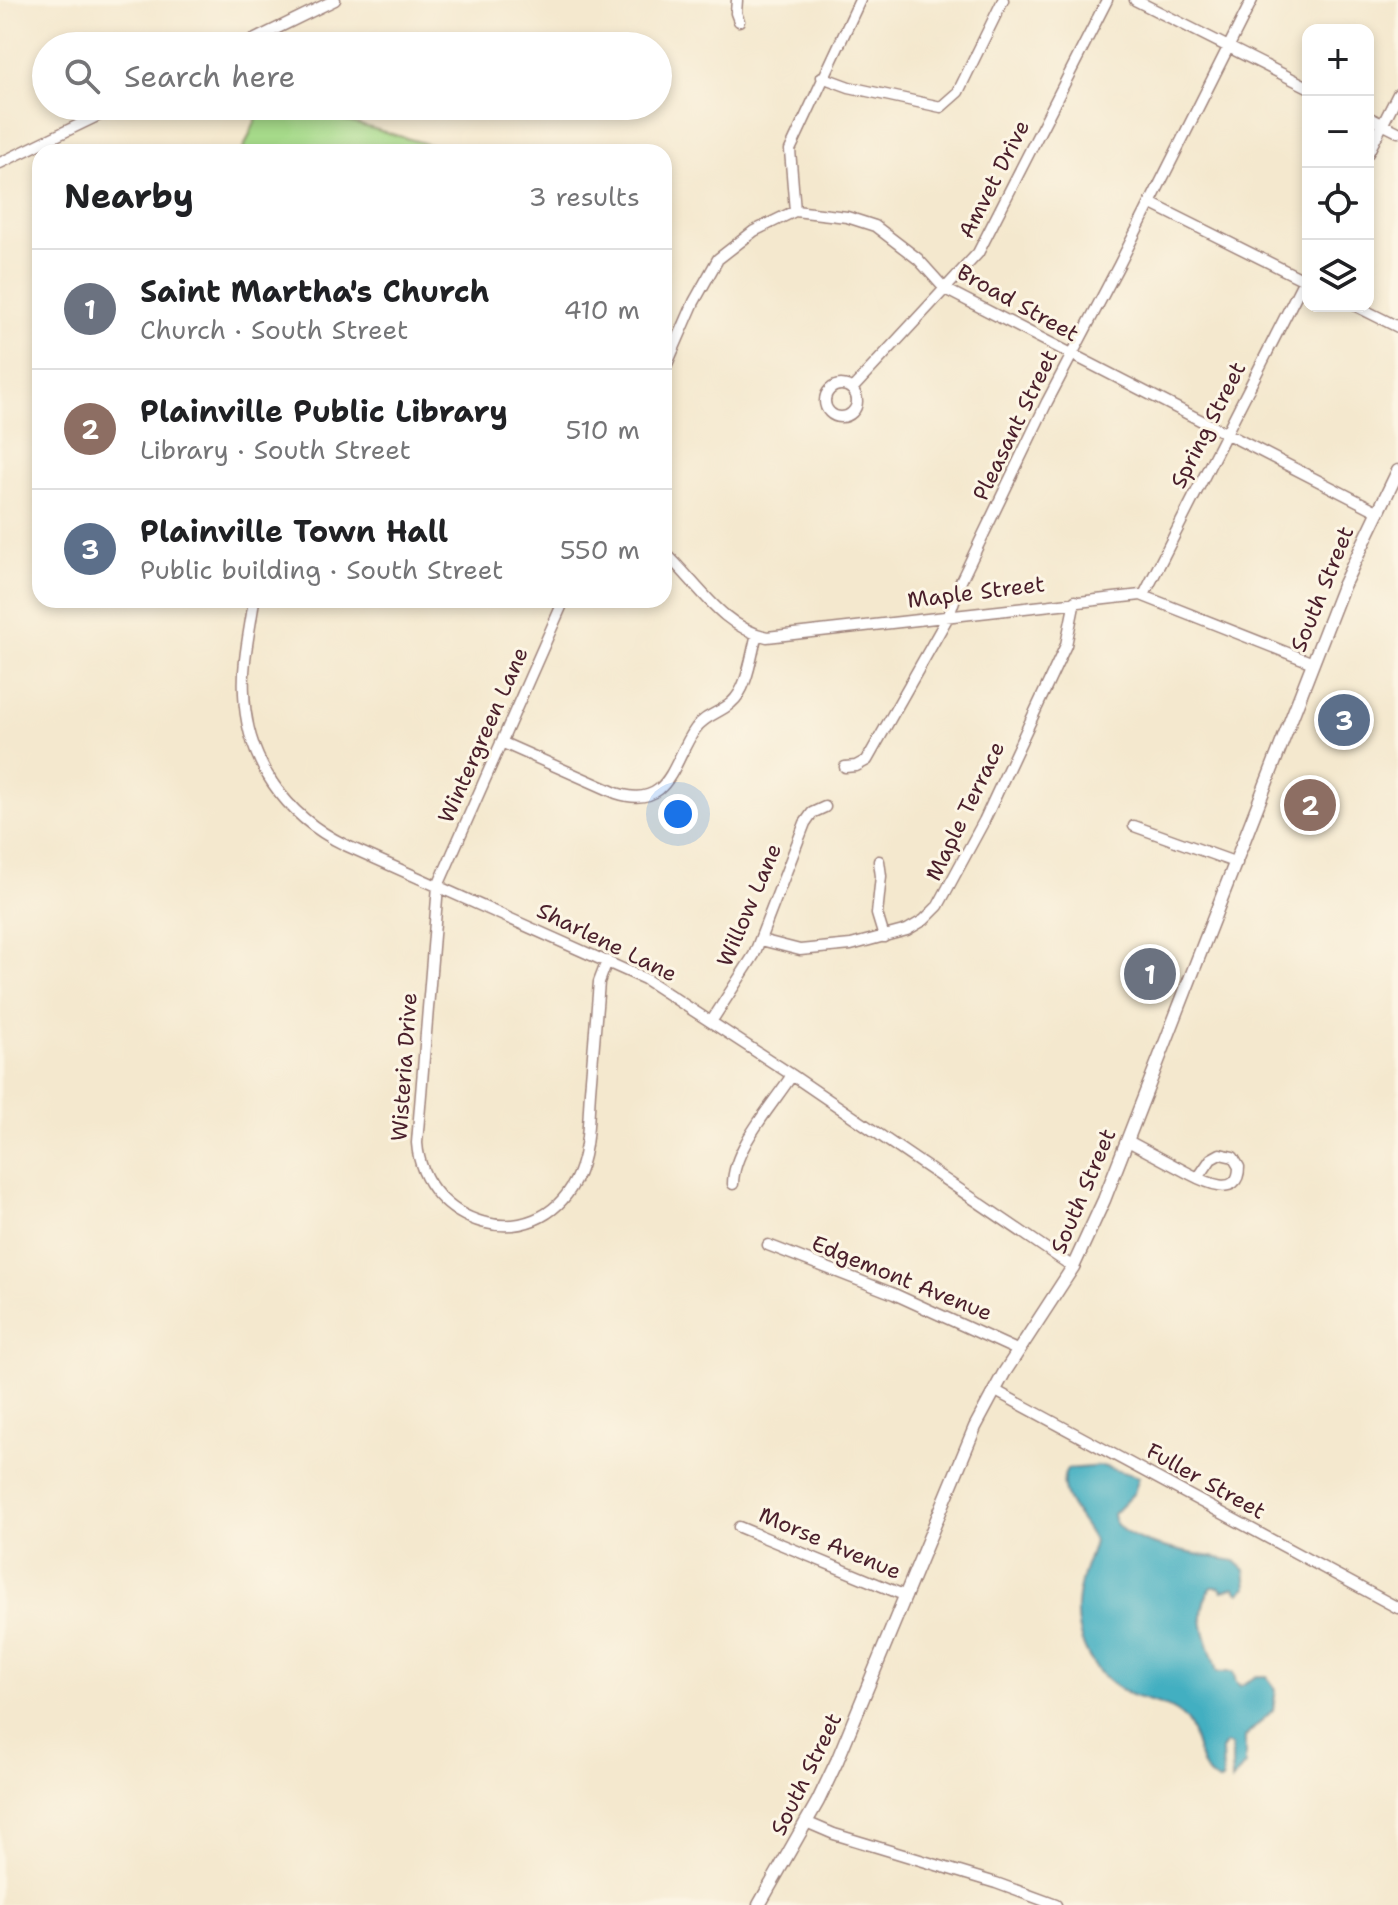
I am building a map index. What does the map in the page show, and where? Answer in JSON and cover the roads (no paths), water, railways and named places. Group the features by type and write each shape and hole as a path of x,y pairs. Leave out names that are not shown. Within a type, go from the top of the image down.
{"main road":[{"name":"South Street","path":"759,1905 843,1749 975,1427 994,1390 1073,1267 1128,1141 1352,563 1398,471"}],"street":[{"path":"270,32 335,0"},
{"path":"737,0 739,21"},
{"path":"672,353 694,302 718,259 754,231 795,211 790,150 860,0"},
{"path":"822,77 849,87 941,107 958,92 1003,0"},
{"name":"Amvet Drive","path":"852,389 978,253 1107,0"},
{"path":"1135,0 1302,84"},
{"name":"Pleasant Street","path":"845,767 867,760 949,615 961,581 1047,402 1252,0"},
{"path":"1374,141 1398,94"},
{"path":"39,144 89,120"},
{"path":"1374,120 1398,132"},
{"path":"0,163 32,148"},
{"path":"1150,203 1302,276"},
{"name":"Broad Street","path":"795,211 847,217 875,226 918,259 945,289 1377,511"},
{"name":"Spring Street","path":"1144,595 1302,288"},
{"path":"1368,312 1398,327"},
{"name":"Maple Street","path":"672,560 724,615 757,634 788,636 949,615 1144,595 1313,663"},
{"name":"Maple Terrace","path":"761,940 790,949 843,947 907,930 924,920 944,899 1066,645 1075,601"},
{"name":"Sharlene Lane","path":"253,608 244,703 254,748 273,786 291,808 321,832 366,855 657,986 1073,1267"},
{"name":"Wintergreen Lane","path":"438,886 560,608"},
{"path":"501,742 616,793 635,798 652,795 671,774 698,725 731,704 740,693 757,634"},
{"name":"Willow Lane","path":"711,1022 740,980 761,940 805,823 812,813 825,807"},
{"path":"1134,826 1237,863"},
{"path":"879,861 881,876 876,906 884,937"},
{"name":"Wisteria Drive","path":"438,886 418,1153 423,1173 434,1190 447,1205 465,1217 505,1225 534,1218 559,1202 577,1178 585,1151 599,982 607,961"},
{"path":"733,1184 739,1155 792,1075"},
{"path":"1128,1141 1198,1178 1223,1187 1238,1178 1239,1167 1233,1157 1223,1154 1211,1159 1198,1178"},
{"name":"Edgemont Avenue","path":"768,1245 894,1294 1019,1351"},
{"name":"Fuller Street","path":"994,1390 1398,1608"},
{"name":"Morse Avenue","path":"739,1527 906,1596"},
{"path":"806,1822 834,1834 996,1883 1056,1905"}],"water":[{"path":"1102,1466 1139,1477 1134,1493 1113,1514 1117,1525 1128,1534 1164,1547 1235,1561 1245,1570 1247,1587 1240,1593 1234,1587 1223,1591 1212,1587 1206,1597 1202,1618 1217,1672 1233,1672 1240,1686 1257,1676 1267,1677 1276,1689 1273,1710 1245,1737 1245,1765 1232,1781 1232,1746 1226,1744 1222,1750 1223,1779 1219,1782 1205,1769 1192,1733 1182,1716 1171,1708 1131,1695 1116,1686 1092,1663 1085,1648 1077,1616 1078,1599 1094,1541 1067,1497 1064,1478 1067,1469"}],"place":[{"name":"Plainville Town Hall","path":"1344,720"},
{"name":"Plainville Public Library","path":"1310,805"},
{"name":"Saint Martha's Church","path":"1150,974"}]}
